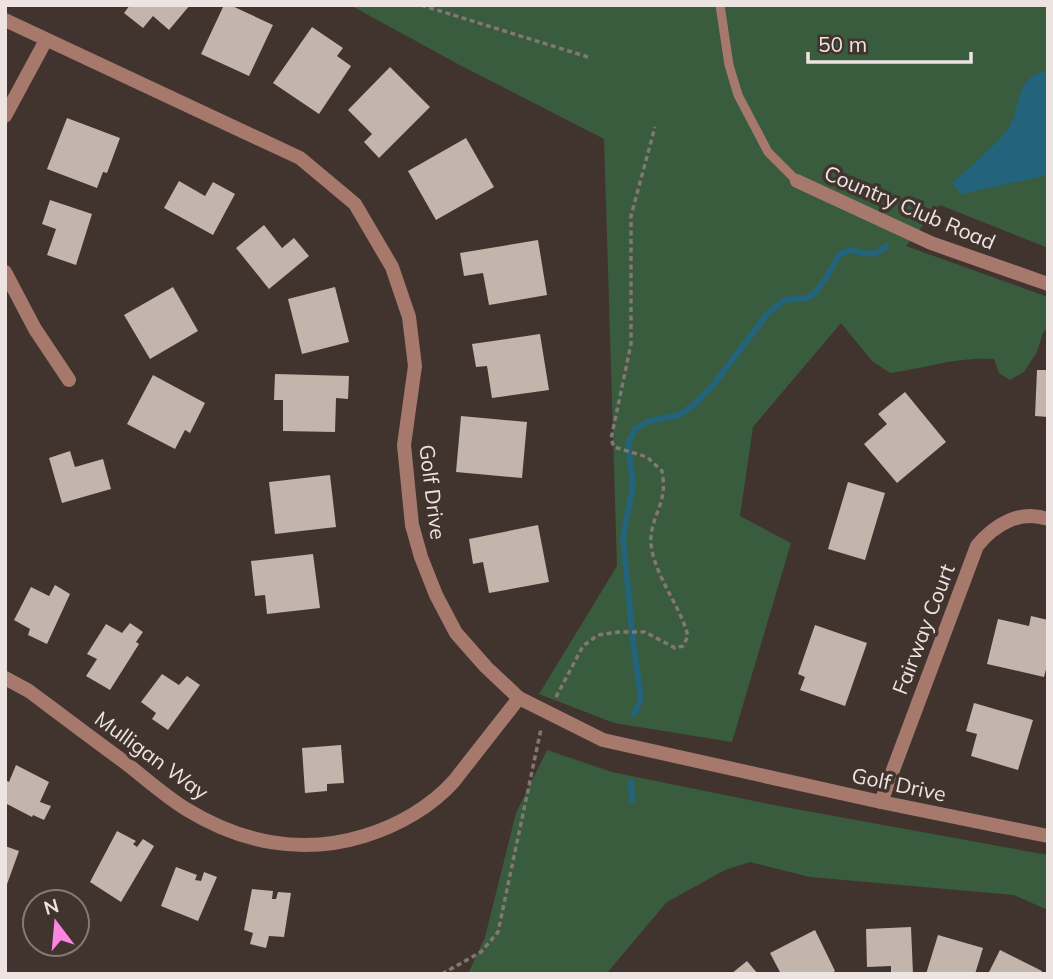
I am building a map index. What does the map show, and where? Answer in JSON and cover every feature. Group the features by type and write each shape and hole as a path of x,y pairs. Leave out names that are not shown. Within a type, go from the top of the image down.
{"street":[{"name":"Golf Drive","path":"5,20 300,158 355,204 392,267 409,317 415,366 404,445 412,525 421,557 436,595 457,633 486,667 519,698 603,740 881,803 1048,836"},
{"path":"5,116 46,40"},
{"name":"Country Club Road","path":"797,181 931,243 1048,284"},
{"path":"5,272 35,329 69,380"},
{"name":"Fairway Court","path":"881,803 977,546 994,528 1010,520 1027,516 1048,520"},
{"name":"Mulligan Way","path":"5,678 29,691 185,808 242,835 280,844 303,846 334,844 374,833 429,804 454,781 519,698"}],"lane":[{"path":"720,5 729,65 738,95 768,152 797,181"}],"path":[{"path":"421,5 588,57"},
{"path":"442,974 481,952 498,932 541,727 583,646 598,635 645,632 675,648 683,646 688,636 661,578 652,549 653,521 663,492 662,471 647,457 620,451 614,447 611,439 631,344 631,216 655,127"}],"green space":[{"path":"350,5 1048,5 1048,248 940,205 906,246 1048,297 1048,327 1024,372 1010,380 999,373 994,359 953,361 890,373 872,361 841,323 753,427 740,516 791,543 732,742 614,723 539,694 617,566 604,139"},
{"path":"547,750 612,772 779,806 1048,855 1048,910 1014,895 810,877 750,862 725,870 667,902 606,974 468,974 485,937 516,813"}],"water":[{"path":"1048,71 1048,175 961,194 952,183 1006,132 1014,117 1021,92 1030,78"}],"building":[{"path":"130,5 190,5 169,30 153,16 143,28 124,13"},
{"path":"224,5 230,5 273,25 249,76 201,54"},
{"path":"312,27 343,48 337,56 351,66 319,114 273,83"},
{"path":"390,67 430,107 379,158 364,142 372,134 348,110"},
{"path":"67,118 120,138 107,173 103,172 97,188 47,169"},
{"path":"466,138 494,187 436,220 408,171"},
{"path":"179,181 205,196 213,182 235,194 213,235 164,208"},
{"path":"50,200 92,214 76,265 47,255 56,229 42,224"},
{"path":"264,225 282,248 294,238 309,256 269,289 236,248"},
{"path":"538,240 547,295 489,305 483,273 464,276 460,253"},
{"path":"173,287 198,331 150,359 124,315"},
{"path":"335,287 349,342 302,354 288,299"},
{"path":"540,334 549,390 492,398 487,366 476,367 472,344"},
{"path":"1037,370 1048,370 1048,417 1035,416"},
{"path":"275,374 349,376 348,399 336,398 335,432 283,431 283,400 274,400"},
{"path":"153,375 205,403 190,433 185,430 175,449 127,424"},
{"path":"905,392 946,442 897,483 864,444 887,424 878,414"},
{"path":"461,416 527,422 522,478 456,472"},
{"path":"70,451 75,467 103,459 111,489 62,503 49,458"},
{"path":"330,475 336,527 275,534 269,482"},
{"path":"848,482 885,493 865,560 828,549"},
{"path":"538,525 549,582 489,593 483,562 473,564 469,539"},
{"path":"313,554 320,608 267,614 265,595 255,596 251,561"},
{"path":"55,585 70,594 47,644 28,635 30,629 14,620 31,587 49,596"},
{"path":"1031,616 1048,620 1048,662 1044,677 987,664 998,619 1029,626"},
{"path":"130,623 143,632 136,642 139,644 110,690 86,676 97,659 87,654 106,624 122,633"},
{"path":"815,625 867,643 845,706 800,690 805,677 798,674"},
{"path":"162,674 179,685 187,676 200,685 168,730 152,719 156,713 141,702"},
{"path":"974,703 1033,720 1018,770 971,756 977,734 966,731"},
{"path":"341,745 344,783 327,784 327,791 305,793 302,748"},
{"path":"16,765 49,782 40,802 51,806 44,820 5,803 5,780 9,782"},
{"path":"117,831 136,841 133,844 137,847 143,839 154,846 121,902 90,882"},
{"path":"5,846 19,851 6,887 5,887"},
{"path":"176,867 197,875 195,880 201,881 204,872 217,877 198,921 161,906"},
{"path":"252,889 273,891 272,899 276,899 278,892 291,893 284,937 269,936 266,948 250,944 253,933 244,930"},
{"path":"911,927 913,974 891,974 891,966 867,967 866,929"},
{"path":"815,930 835,971 830,974 781,974 770,953"},
{"path":"938,935 983,948 975,974 926,974"},
{"path":"1000,950 1042,971 1041,974 988,974"},
{"path":"747,961 758,974 731,974"}],"waterway":[{"path":"634,714 641,699 623,537 633,486 628,444 635,429 649,421 679,415 695,404 713,385 768,313 784,300 806,298 814,294 839,255 850,250 873,253 886,246"},
{"path":"631,782 632,800"}]}
